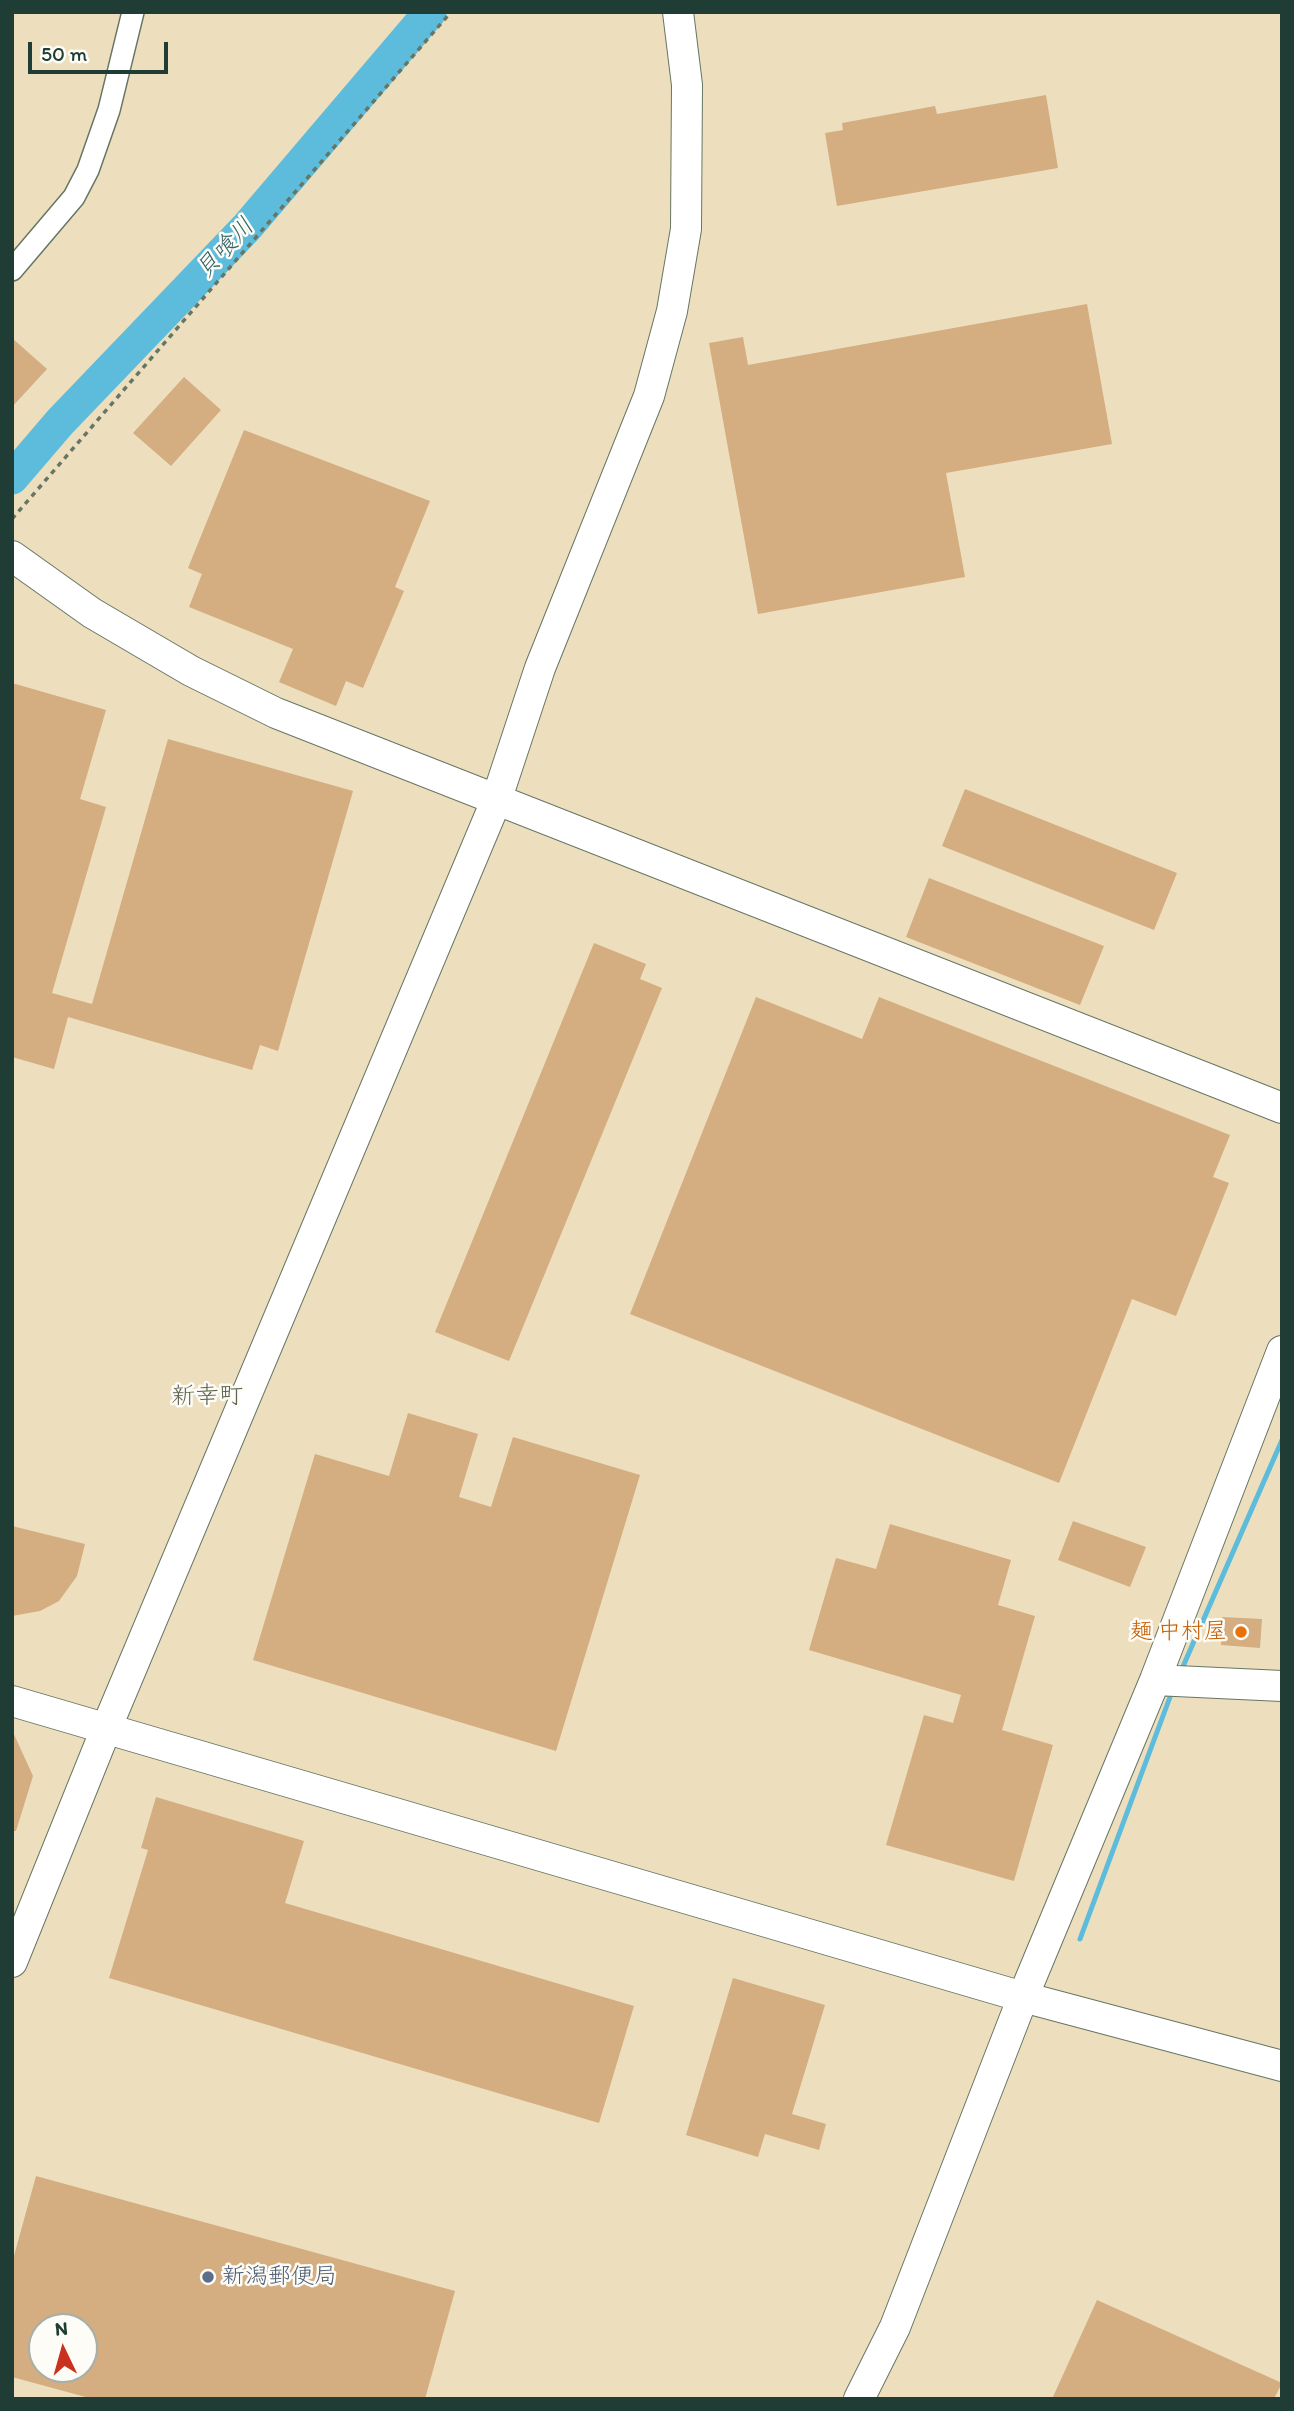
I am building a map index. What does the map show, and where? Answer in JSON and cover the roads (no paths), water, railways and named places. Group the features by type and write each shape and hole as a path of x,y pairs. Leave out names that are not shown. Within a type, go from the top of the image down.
{"street":[{"path":"12,270 74,197 88,170 109,110 132,12"},
{"path":"12,1962 106,1729 496,801 540,668 649,396 673,311 686,229 689,152 687,85 678,12"},
{"path":"12,555 92,613 191,671 276,713 1282,1108"},
{"path":"859,2399 895,2327 1023,1997 1155,1680 1282,1351"},
{"path":"1155,1680 1282,1686"},
{"path":"12,1702 1023,1997 1282,2066"}],"waterway":[{"name":"貝喰川","path":"12,478 60,422 247,227 430,12"},
{"path":"1181,1671 1282,1440"},
{"path":"1080,1939 1173,1689"}],"place":[{"name":"麺 中村屋","path":"1241,1632"},
{"name":"新潟郵便局","path":"208,2277"}],"district":[{"name":"新幸町","path":"207,1397"}]}
